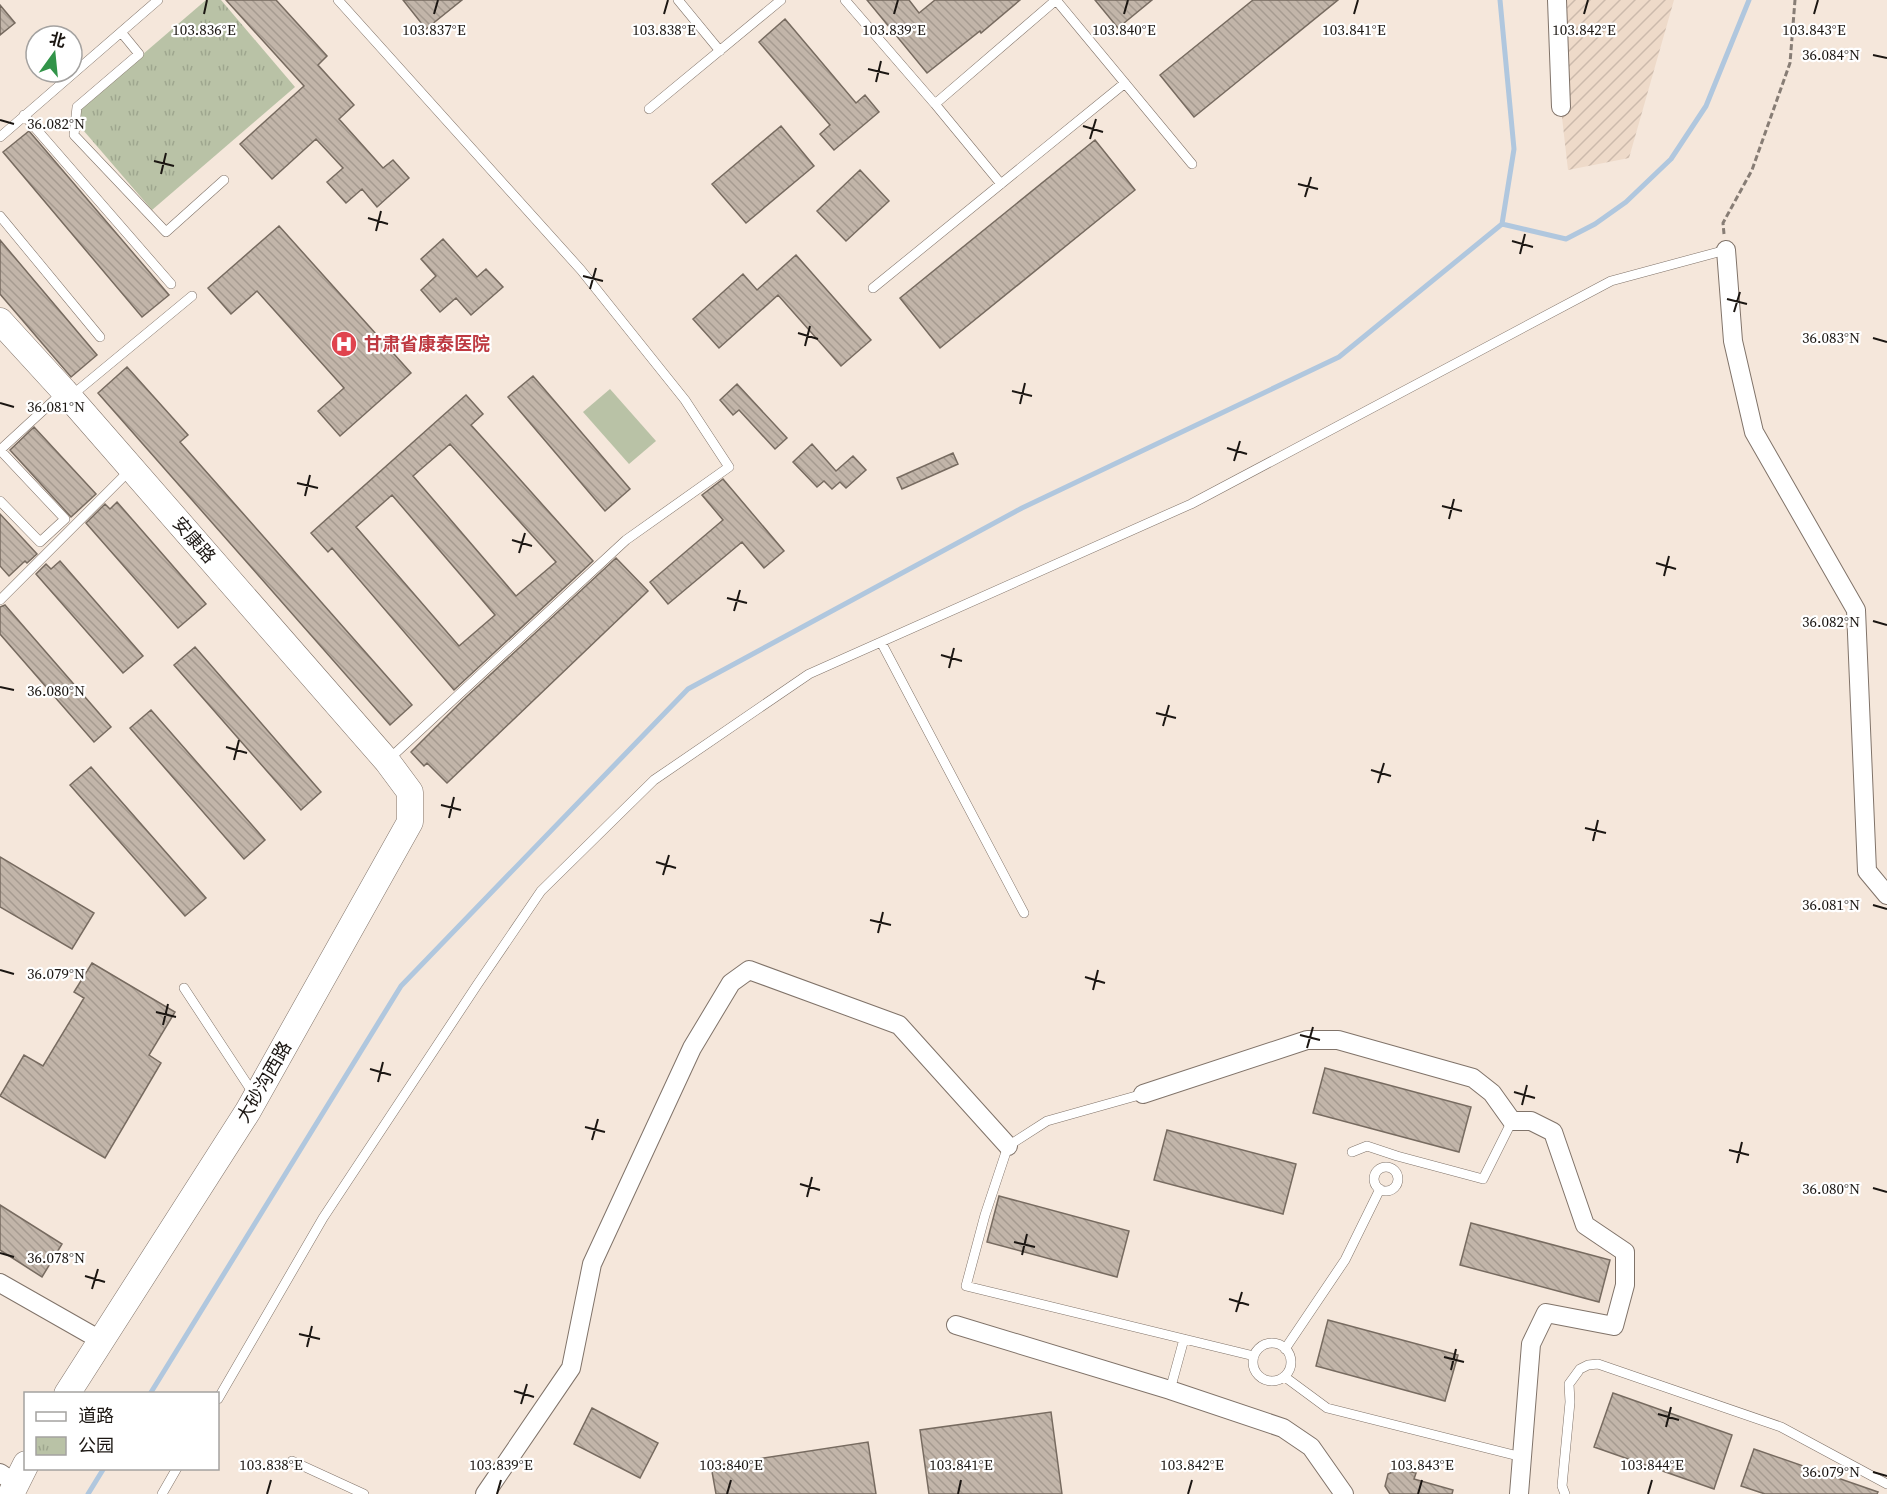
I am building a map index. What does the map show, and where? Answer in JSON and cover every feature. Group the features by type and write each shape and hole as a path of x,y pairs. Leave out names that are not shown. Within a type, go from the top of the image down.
{"street":[{"path":"1557,0 1561,107"},
{"path":"1726,250 1733,340 1754,432 1856,610 1867,871 1887,895"},
{"name":"安康路","path":"0,321 67,394 387,761"},
{"name":"大砂沟西路","path":"68,1392 256,1098 410,822 410,792 387,761"},
{"path":"484,1494 571,1368 592,1264 692,1048 731,983 749,970 899,1025 1008,1146"},
{"path":"1143,1094 1307,1040 1338,1040 1473,1078 1492,1093 1512,1121 1531,1121 1553,1132 1585,1225 1625,1252 1625,1285 1614,1326 1546,1313 1532,1344 1519,1494"},
{"path":"0,1283 102,1341"},
{"path":"956,1325 1170,1390 1283,1428 1311,1447 1344,1494"}],"lane":[{"path":"0,136 158,0"},
{"path":"338,0 581,270 685,400 729,467 626,540 387,761"},
{"path":"678,0 720,51"},
{"path":"649,109 781,0"},
{"path":"844,0 1001,184"},
{"path":"935,104 1056,0 1192,164"},
{"path":"121,32 139,54 77,107 74,135 166,232 224,180"},
{"path":"873,288 1125,83"},
{"path":"24,115 171,284"},
{"path":"0,216 100,337"},
{"path":"219,1397 323,1218 541,891 654,780 809,674 1191,504 1611,281 1726,250"},
{"path":"0,501 40,542 65,519 0,450 192,296"},
{"path":"0,600 132,468"},
{"path":"881,642 1024,913"},
{"path":"184,988 256,1098"},
{"path":"1143,1094 1047,1121 1008,1146 966,1286 1254,1356"},
{"path":"1352,1152 1367,1146 1483,1179 1512,1121"},
{"path":"1392,1168 1397,1156"},
{"path":"1383,1167 1392,1168 1397,1173 1397,1184 1388,1191 1380,1189 1375,1183 1375,1174 1383,1167"},
{"path":"1285,1349 1345,1260 1380,1189"},
{"path":"1170,1390 1184,1338"},
{"path":"1267,1344 1280,1345 1291,1360 1291,1366 1285,1377 1273,1381 1261,1378 1254,1368 1254,1356 1267,1344"},
{"path":"1565,1494 1562,1486 1570,1402 1569,1384 1580,1369 1598,1364 1781,1427 1887,1484"},
{"path":"1285,1377 1327,1408 1522,1457"},
{"path":"292,1461 364,1494"},
{"path":"162,1494 176,1470"}],"path":[{"path":"1726,250 1723,223 1752,170 1790,63 1795,0"}],"shaded area":[{"path":"1556,0 1674,0 1629,158 1568,170 1559,91"}],"green space":[{"path":"206,0 221,0 295,87 152,210 71,116"},
{"path":"610,389 656,441 629,464 583,412"}],"building":[{"path":"226,0 276,0 327,56 318,65 354,105 339,119 383,168 393,160 409,178 377,207 362,189 346,203 327,182 343,168 316,139 272,179 240,144 304,86"},
{"path":"403,0 462,0 426,29"},
{"path":"867,0 909,0 919,13 935,0 1020,0 981,33 980,31 927,73"},
{"path":"1095,0 1152,0 1118,28"},
{"path":"1253,0 1338,0 1194,117 1160,75"},
{"path":"0,5 15,23 0,35"},
{"path":"785,19 856,103 865,95 879,112 834,150 820,134 830,125 759,42"},
{"path":"781,126 814,166 746,223 712,184"},
{"path":"29,131 169,295 142,317 3,152"},
{"path":"1095,140 1135,190 940,348 900,298"},
{"path":"860,170 889,201 846,241 817,211"},
{"name":"甘肃省康泰医院","path":"279,226 411,373 340,436 318,411 344,388 257,291 231,314 208,288"},
{"path":"443,239 477,277 486,269 503,287 471,315 456,298 440,312 421,290 436,276 421,259"},
{"path":"0,240 97,355 71,377 0,294"},
{"path":"796,255 871,340 841,366 778,295 719,348 693,319 743,274 757,290"},
{"path":"127,367 188,435 180,442 412,705 390,725 98,393"},
{"path":"533,376 630,489 605,511 508,397"},
{"path":"737,384 787,438 775,449 739,410 733,415 720,400"},
{"path":"466,395 483,414 471,425 593,561 454,690 332,548 328,552 311,533","holes":["450,444 556,562 516,596 413,476","392,495 495,615 459,646 356,527"]},
{"path":"34,427 96,494 71,517 10,450"},
{"path":"812,444 836,471 853,456 866,470 846,488 840,482 832,489 824,481 817,487 793,462"},
{"path":"953,453 958,464 902,489 897,478"},
{"path":"723,479 784,551 764,568 742,542 668,604 650,582 723,520 702,495"},
{"path":"117,502 206,604 178,628 86,523 105,504 110,509"},
{"path":"0,514 37,554 27,563 25,561 9,576 0,566"},
{"path":"616,558 648,591 447,783 427,763 424,766 411,752 463,700"},
{"path":"60,561 143,656 123,673 36,574 46,564 51,569"},
{"path":"5,605 111,727 94,742 0,634 0,607"},
{"path":"195,647 321,792 301,810 174,665"},
{"path":"151,710 265,840 244,859 130,728"},
{"path":"91,767 206,898 185,916 70,785"},
{"path":"0,857 94,913 72,949 0,907"},
{"path":"92,963 175,1012 149,1055 161,1063 105,1158 0,1096 24,1055 43,1066 84,998 74,992"},
{"path":"1325,1068 1471,1107 1459,1152 1313,1113"},
{"path":"1167,1130 1296,1164 1283,1214 1154,1180"},
{"path":"999,1196 1129,1231 1117,1277 987,1242"},
{"path":"0,1205 62,1244 42,1277 0,1250"},
{"path":"1471,1223 1610,1260 1599,1302 1460,1265"},
{"path":"1328,1320 1458,1355 1445,1401 1316,1366"},
{"path":"1613,1393 1732,1435 1714,1489 1594,1447"},
{"path":"592,1408 658,1443 640,1478 574,1444"},
{"path":"1051,1412 1062,1494 929,1494 920,1430"},
{"path":"868,1442 876,1494 716,1494 711,1466"},
{"path":"1754,1449 1878,1492 1877,1494 1765,1494 1741,1486"},
{"path":"1399,1469 1416,1473 1414,1479 1453,1490 1452,1494 1390,1494 1385,1486 1388,1474"}],"waterway":[{"path":"151,1392 401,986 688,689 1022,508 1339,357 1502,224 1514,149 1500,0"},
{"path":"1502,224 1566,239 1595,224 1626,202 1671,159 1706,106 1749,0"},
{"path":"88,1494 103,1470"}],"place":[{"name":"甘肃省康泰医院","path":"344,344"}]}
